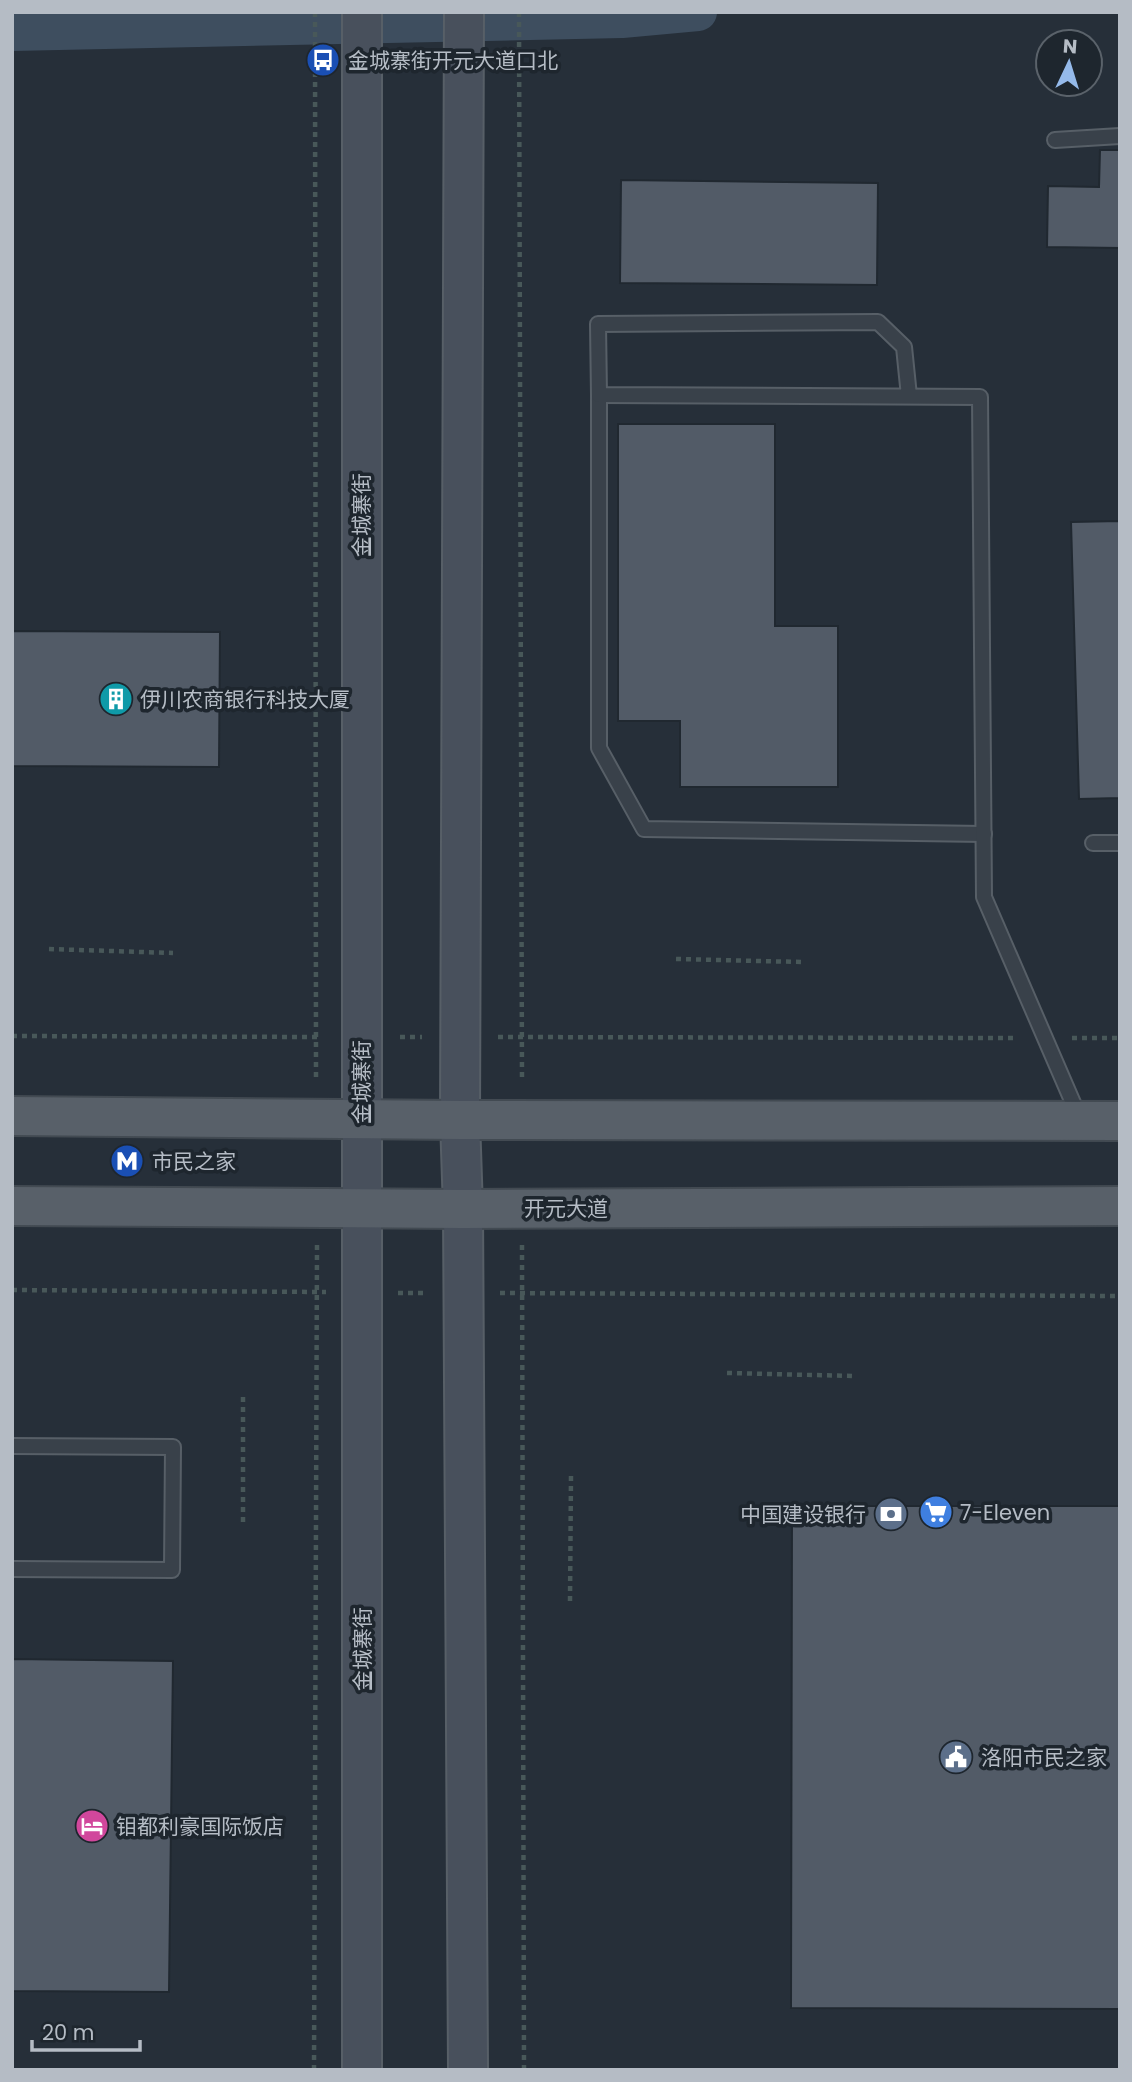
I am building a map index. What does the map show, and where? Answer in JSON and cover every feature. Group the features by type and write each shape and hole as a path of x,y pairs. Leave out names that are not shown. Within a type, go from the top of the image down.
{"main road":[{"name":"金城寨街","path":"362,12 362,2070"},
{"path":"464,12 460,1120 463,1209 468,2070"},
{"path":"12,1116 1120,1121"},
{"name":"开元大道","path":"12,1206 361,1209 1120,1206"}],"lane":[{"path":"1055,140 1120,136"},
{"path":"909,396 904,348 878,322 598,324 599,748 645,829 984,834"},
{"path":"599,395 979,397 984,897 1081,1121"},
{"path":"1093,842 1120,843"},
{"path":"12,1446 173,1447 173,1461 172,1570 12,1569"}],"path":[{"path":"315,12 315,94"},
{"path":"519,12 519,93"},
{"path":"49,949 173,953"},
{"path":"676,959 802,962"},
{"path":"12,1036 1120,1038"},
{"path":"12,1290 1120,1296"},
{"path":"727,1373 855,1376"},
{"path":"243,1396 243,1523"},
{"path":"570,1601 571,1476"}],"building":[{"path":"1100,150 1120,150 1120,248 1047,247 1048,186 1099,187"},
{"path":"621,180 878,183 877,285 620,283"},
{"path":"618,424 775,424 775,626 838,626 838,787 680,787 680,721 618,721"},
{"path":"1120,521 1120,798 1079,799 1071,522"},
{"name":"伊川农商银行科技大厦","path":"12,631 220,632 219,767 12,766"},
{"name":"洛阳市民之家","path":"792,1506 1120,1506 1120,2009 791,2008"},
{"name":"钼都利豪国际饭店","path":"12,1659 173,1661 169,1992 12,1991"}],"waterway":[{"path":"12,32 622,19 698,12"}],"place":[{"name":"金城寨街开元大道口北","path":"323,60"},
{"name":"伊川农商银行科技大厦","path":"116,699"},
{"name":"市民之家","path":"127,1161"},
{"name":"7-Eleven","path":"936,1512"},
{"name":"中国建设银行","path":"891,1514"},
{"name":"洛阳市民之家","path":"956,1757"},
{"name":"钼都利豪国际饭店","path":"92,1826"}]}
